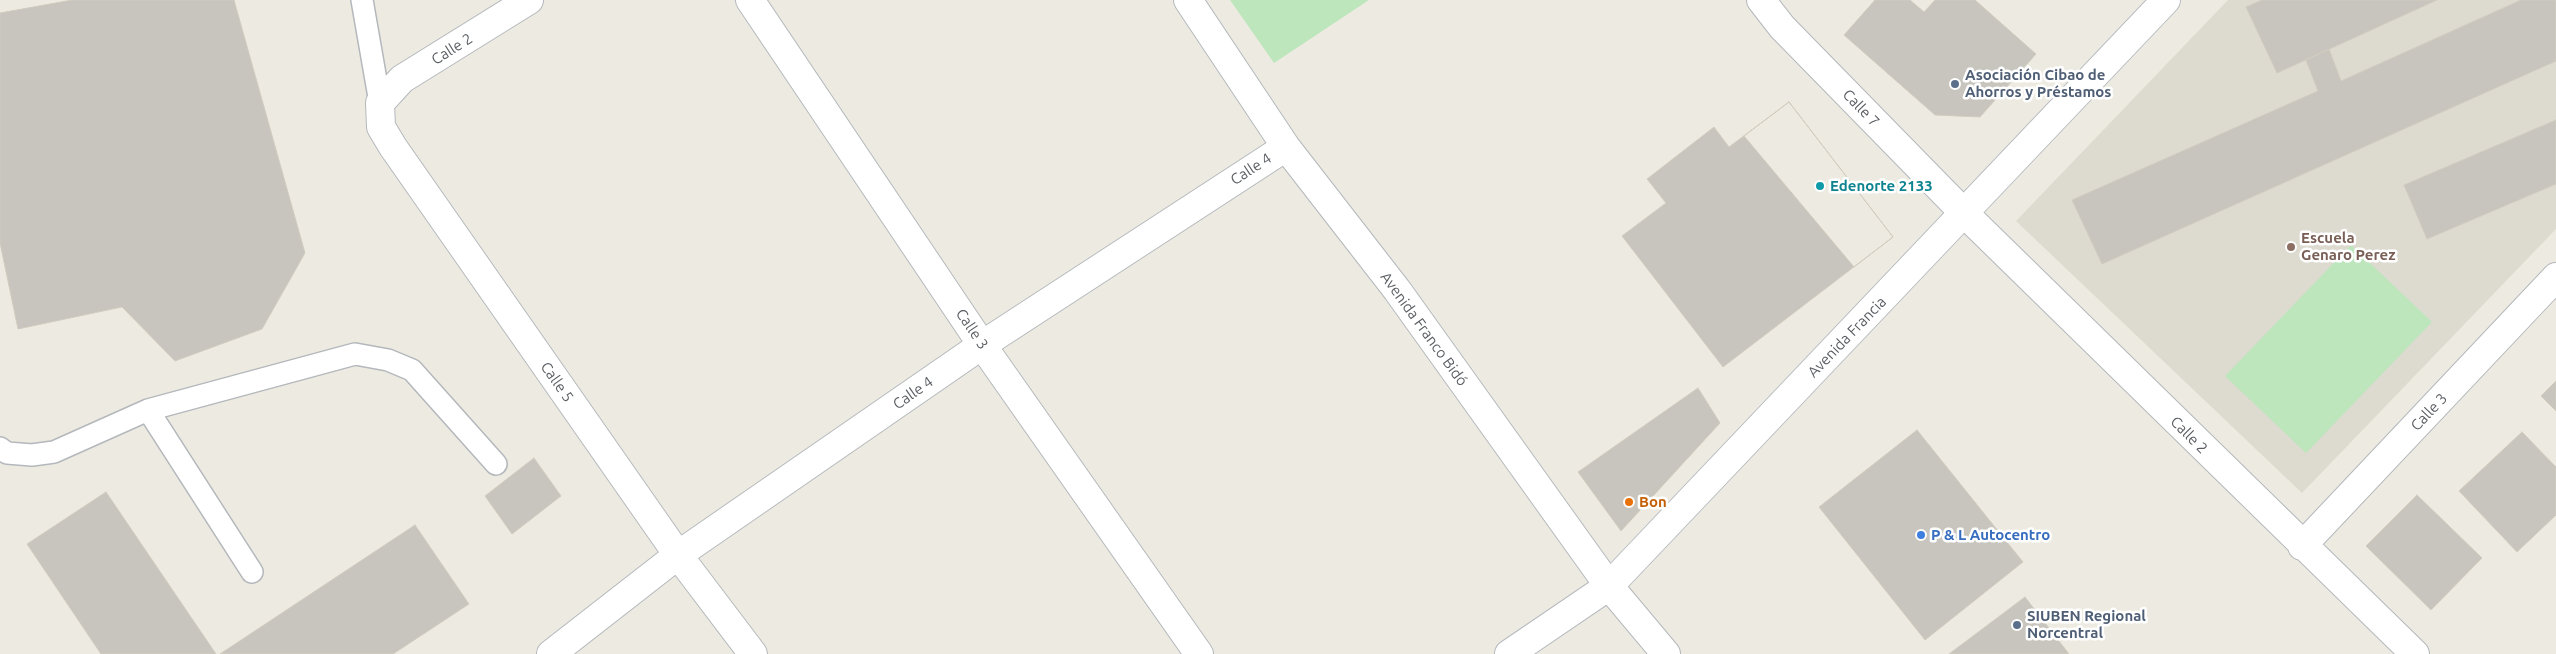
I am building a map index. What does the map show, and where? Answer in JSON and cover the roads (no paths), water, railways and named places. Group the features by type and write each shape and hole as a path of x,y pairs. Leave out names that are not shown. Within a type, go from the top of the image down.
{"street":[{"name":"Calle 2","path":"380,103 402,79 529,0"},
{"name":"Calle 3","path":"750,0 982,345 1199,654"},
{"name":"Avenida Franco Bidó","path":"1188,0 1286,146 1397,290 1609,586 1666,654"},
{"name":"Calle 7","path":"1761,0 1782,27 1965,214"},
{"name":"Avenida Francia","path":"1509,654 1609,586 1965,214 2166,0"},
{"name":"Calle 5","path":"380,103 381,126 393,147 678,555 753,654"},
{"name":"Calle 4","path":"551,654 678,555 982,345 1286,146"},
{"name":"Calle 2","path":"1965,214 2302,546 2415,654"},
{"name":"Calle 3","path":"2302,546 2556,277"}],"lane":[{"path":"362,0 380,103"},
{"path":"0,448 7,453 32,455 54,452 148,410 355,354 388,360 412,370 496,464"},
{"path":"148,410 252,572"}],"place":[{"name":"Asociación Cibao de Ahorros y Préstamos","path":"1955,84"},
{"name":"Edenorte 2133","path":"1820,186"},
{"name":"Escuela Genaro Perez","path":"2291,247"},
{"name":"Bon","path":"1629,502"},
{"name":"P & L Autocentro","path":"1921,535"},
{"name":"SIUBEN Regional Norcentral","path":"2017,625"}]}
